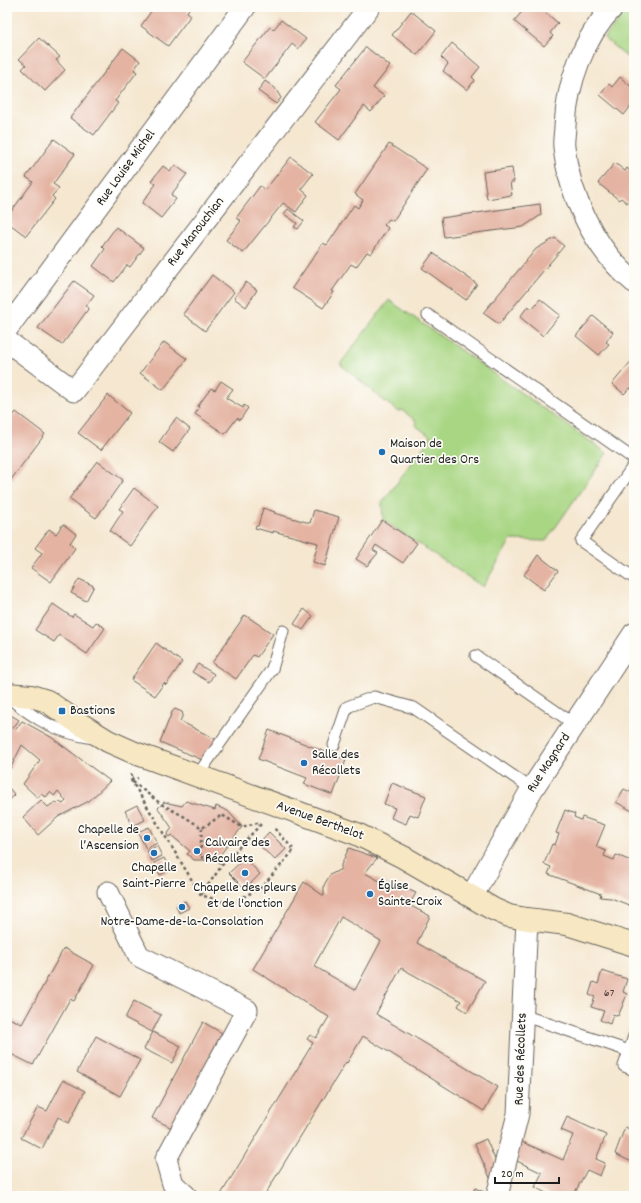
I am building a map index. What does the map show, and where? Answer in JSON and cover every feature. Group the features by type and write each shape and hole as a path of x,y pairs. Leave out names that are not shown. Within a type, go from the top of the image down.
{"main road":[{"name":"Avenue Berthelot","path":"7,695 31,696 46,701 108,741 135,753 357,834 403,857 509,916 567,924 634,945"}],"street":[{"name":"Rue Louise Michel","path":"7,329 245,7"},
{"name":"Rue Manouchian","path":"7,341 74,391 369,7"},
{"path":"612,7 589,39 574,72 566,110 564,146 570,182 582,213 600,245 627,277 634,282"},
{"name":"Rue Magnard","path":"472,896 532,789 634,634"},
{"path":"108,892 139,956 247,1010 166,1159 173,1184 186,1196"},
{"name":"Rue des Récollets","path":"497,1196 518,1114 527,919"}],"lane":[{"path":"428,315 634,459"},
{"path":"634,466 581,541 634,578"},
{"path":"197,776 272,669 283,631"},
{"path":"476,656 574,724"},
{"path":"334,745 347,707 374,696 414,708 532,789"},
{"path":"522,1015 629,1051"},
{"path":"634,1036 624,1066 634,1070"}],"path":[{"path":"135,753 131,780 201,895 230,904 262,887 294,850 273,827 256,818"},
{"path":"131,780 142,777"},
{"path":"131,780 161,804 202,828"},
{"path":"202,828 222,815 242,827 263,822"},
{"path":"201,895 223,864 263,822"},
{"path":"202,828 200,857 216,860 223,864"}],"green space":[{"path":"630,7 634,7 634,63 604,38"},
{"path":"389,300 607,453 546,541 511,540 483,587 383,520 382,503 431,437 415,425 417,422 402,410 399,412 383,400 340,364"}],"building":[{"path":"154,7 190,7 187,12 191,15 168,46 141,26"},
{"path":"526,7 539,7 558,23 550,33 553,36 544,46 514,21"},
{"path":"411,11 436,31 417,55 392,35"},
{"path":"281,20 306,39 298,49 292,44 265,79 242,62 270,27 274,29"},
{"path":"39,38 60,57 56,60 65,70 45,91 22,69 26,65 19,59"},
{"path":"452,43 480,67 472,77 475,80 467,90 443,71 448,64 441,57"},
{"path":"366,47 390,66 373,88 384,96 371,112 364,106 339,140 315,122 341,89 336,85"},
{"path":"123,48 140,61 134,70 137,72 115,101 118,103 94,135 70,118"},
{"path":"620,77 634,89 634,102 624,115 600,95 609,84 612,87"},
{"path":"265,81 275,88 281,98 276,104 258,91"},
{"path":"54,139 75,154 53,184 59,188 52,196 55,199 26,236 7,222 7,217 33,182 26,177"},
{"path":"389,144 427,169 393,221 389,219 384,225 388,228 371,254 367,252 356,267 351,264 332,291 334,292 323,308 292,288 323,243 327,245 354,205 358,208 363,200 355,194"},
{"path":"291,157 313,174 301,189 308,195 296,212 283,203 243,253 226,240 241,221 236,218 260,186 265,190"},
{"path":"615,163 625,171 627,168 634,174 634,195 627,203 621,198 619,200 598,183"},
{"path":"175,165 187,174 171,195 176,199 161,218 142,203 156,184 151,181 163,166 170,171"},
{"path":"512,168 514,182 510,182 512,195 487,199 483,172"},
{"path":"540,204 541,215 523,227 444,237 441,218"},
{"path":"288,209 304,221 298,229 294,227 297,223 284,214"},
{"path":"116,227 144,248 130,267 127,265 114,282 93,266 105,249 102,246"},
{"path":"555,238 564,246 499,324 483,313 536,249"},
{"path":"433,253 477,284 466,300 422,268"},
{"path":"212,275 234,292 205,331 183,314"},
{"path":"74,281 94,295 86,306 89,308 62,345 38,328"},
{"path":"246,282 257,290 246,307 234,298"},
{"path":"540,299 560,315 543,336 520,317 528,306 532,309"},
{"path":"593,316 613,332 606,342 609,344 599,355 576,336"},
{"path":"164,342 187,359 163,390 140,373"},
{"path":"634,358 634,391 630,388 624,394 612,384"},
{"path":"221,381 233,389 226,398 243,408 244,405 248,408 240,420 237,418 225,434 195,414 199,408 198,406 211,388 215,390"},
{"path":"108,395 130,413 101,450 78,433"},
{"path":"16,412 45,434 7,485 7,424"},
{"path":"176,418 190,429 173,452 159,442"},
{"path":"97,461 123,480 96,518 69,499"},
{"path":"134,488 158,506 130,546 110,531 123,511 119,509"},
{"path":"263,508 275,512 274,513 310,523 314,510 339,517 325,566 313,562 318,543 273,531 273,533 255,528 258,526"},
{"path":"382,520 417,543 403,563 376,545 373,550 378,553 367,566 356,559"},
{"path":"63,524 76,534 70,543 75,548 51,582 31,568 42,553 35,548 49,529 56,534"},
{"path":"538,555 558,571 544,590 524,575"},
{"path":"79,579 94,586 86,601 71,593"},
{"path":"53,604 72,617 74,614 93,626 96,622 105,628 87,654 59,635 54,642 35,630"},
{"path":"304,609 313,616 303,630 294,624"},
{"path":"245,615 273,634 257,657 253,655 236,679 212,663"},
{"path":"156,643 182,662 166,685 164,683 155,696 131,680"},
{"path":"198,664 214,674 209,682 192,672"},
{"path":"175,709 182,712 183,715 180,721 219,741 217,746 212,744 205,761 160,742 172,712"},
{"path":"9,714 19,720 13,728 16,729 22,721 51,737 110,781 89,801 58,817 38,835 23,817 41,800 48,807 55,802 60,802 63,804 66,801 58,791 54,796 50,792 46,797 41,794 38,798 23,784 40,760 22,745 10,769 7,766 7,716"},
{"name":"Salle des Récollets","path":"269,730 346,760 333,795 304,784 307,778 258,759"},
{"path":"392,783 426,796 418,817 410,814 406,824 391,818 395,808 384,804"},
{"path":"634,785 634,812 616,802 624,789 630,792"},
{"path":"7,786 15,795 7,802"},
{"path":"186,801 215,810 216,806 228,811 242,827 216,860 194,860 187,854 190,851 171,835 169,837 167,835 172,828 158,808 164,802 182,806"},
{"path":"137,805 145,820 133,826 125,811"},
{"path":"565,810 575,814 574,817 581,820 582,817 605,825 596,847 606,851 604,856 614,860 616,855 634,862 634,907 611,898 600,897 601,894 548,874 551,867 544,864 552,844 555,845 559,834 556,833"},
{"name":"Chapelle de l’Ascension","path":"149,827 157,843 146,849 138,832"},
{"path":"269,832 286,849 275,860 258,844"},
{"name":"Chapelle Saint-Pierre","path":"157,846 162,856 152,861 147,851"},
{"path":"349,848 377,858 365,873 398,891 400,886 416,893 409,905 430,916 417,943 485,981 467,1012 458,1006 461,1001 401,968 376,1014 498,1087 484,1111 363,1036 264,1196 220,1196 313,1043 307,1039 310,1035 316,1038 329,1017 253,969 304,882 324,896 324,885 330,875 341,869 341,865","holes":["341,917 381,941 355,990 314,966"]},
{"path":"164,858 170,870 160,875 154,863"},
{"name":"Chapelle des pleurs et de l'onction","path":"245,858 260,874 245,889 229,873"},
{"name":"Notre-Dame-de-la-Consolation","path":"185,901 189,908 179,913 176,906"},
{"path":"64,948 94,965 74,1001 70,999 33,1065 7,1052 7,1017 22,1024"},
{"path":"602,971 627,979 623,992 627,994 618,1016 613,1014 610,1024 600,1020 604,1011 591,1007 595,997 589,995 593,982 598,984"},
{"path":"134,1001 161,1015 152,1032 125,1018"},
{"path":"203,1022 222,1033 172,1128 152,1118"},
{"path":"153,1032 181,1046 172,1063 144,1049"},
{"path":"96,1036 140,1060 120,1096 77,1072"},
{"path":"63,1080 85,1091 69,1123 58,1117 42,1149 21,1138 38,1107 47,1111"},
{"path":"567,1117 606,1135 596,1159 605,1163 600,1176 587,1170 573,1196 551,1196 535,1187 542,1173 517,1161 520,1141 563,1160 573,1135 561,1130"},
{"path":"625,1127 634,1131 634,1163 615,1154"},
{"path":"486,1139 500,1171 491,1180 475,1144"},
{"path":"475,1188 491,1195 491,1196 472,1196"}],"place":[{"name":"Maison de Quartier des Ors","path":"382,452"},
{"name":"Bastions","path":"62,711"},
{"name":"Salle des Récollets","path":"304,763"},
{"name":"Chapelle de l’Ascension","path":"147,838"},
{"name":"Calvaire des Récollets","path":"197,851"},
{"name":"Chapelle Saint-Pierre","path":"154,853"},
{"name":"Chapelle des pleurs et de l'onction","path":"245,873"},
{"name":"Église Sainte-Croix","path":"370,894"},
{"name":"Notre-Dame-de-la-Consolation","path":"182,907"}]}
